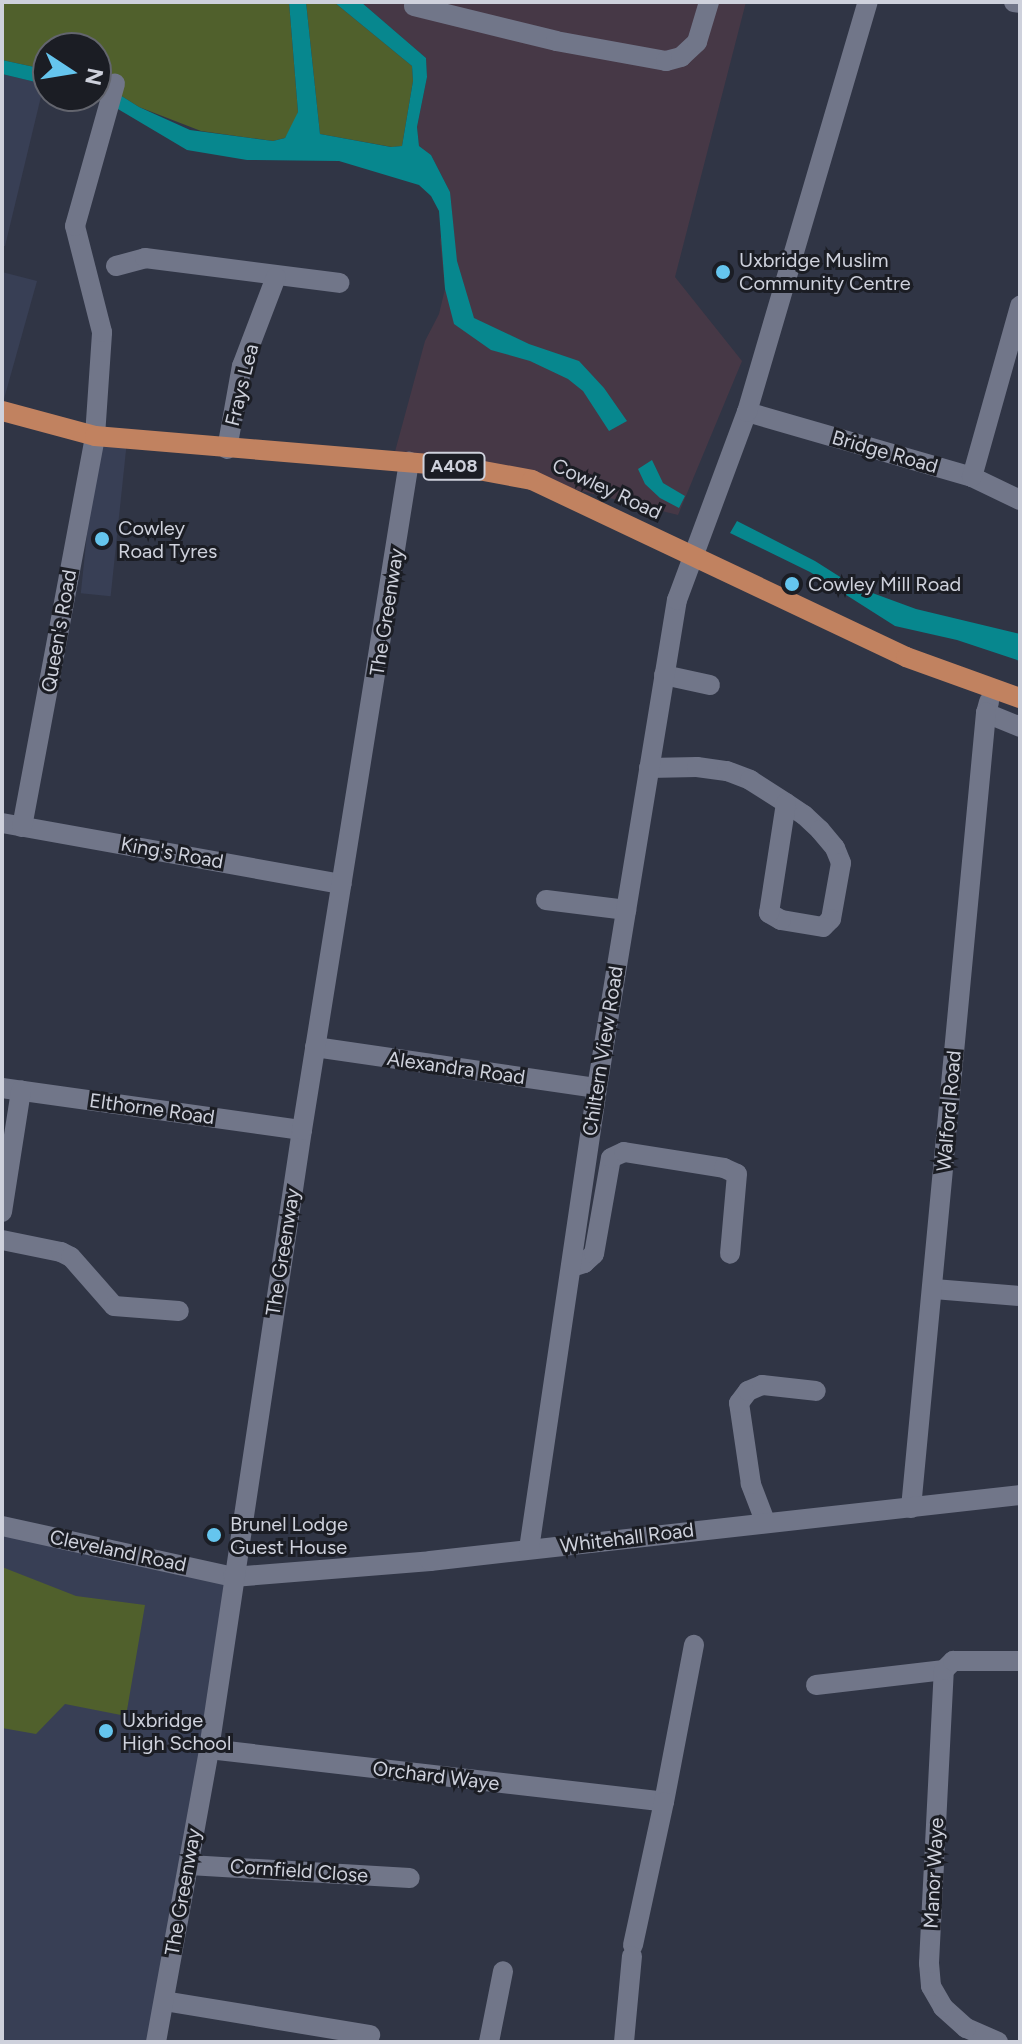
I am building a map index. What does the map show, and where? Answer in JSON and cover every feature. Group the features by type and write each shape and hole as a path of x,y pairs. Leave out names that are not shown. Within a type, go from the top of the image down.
{"main road":[{"name":"Cowley Road","path":"2,411 95,436 462,467 532,480 906,657 1020,698"}],"street":[{"path":"414,6 556,41 666,61 681,57 697,42 709,2"},
{"path":"691,555 747,412 868,2"},
{"name":"Queen's Road","path":"12,825 95,436 102,332 75,226 115,84"},
{"path":"116,266 145,258 339,283"},
{"name":"Frays Lea","path":"227,449 242,366 276,277"},
{"path":"972,477 1020,306"},
{"name":"Bridge Road","path":"747,412 972,477 1020,500"},
{"name":"The Greenway","path":"156,2042 209,1749 302,1130 409,462"},
{"name":"Chiltern View Road","path":"529,1549 597,1088 664,675 677,600 691,555"},
{"path":"664,675 710,685"},
{"name":"Walford Road","path":"911,1508 986,713 993,690"},
{"path":"986,713 1020,727"},
{"path":"649,768 697,767 727,771 750,780 786,803 820,830 839,855 831,919 824,926 781,920 769,913 786,803"},
{"name":"King's Road","path":"12,825 342,884"},
{"path":"546,900 626,910"},
{"name":"Alexandra Road","path":"315,1047 597,1088"},
{"path":"2,1212 11,1089"},
{"name":"Elthorne Road","path":"11,1089 302,1130"},
{"path":"572,1267 584,1263 594,1254 611,1158 617,1152 724,1168 737,1174 730,1254"},
{"path":"2,1240 61,1252 71,1257 114,1306 179,1311"},
{"path":"934,1289 1020,1296"},
{"path":"765,1521 751,1484 739,1403 748,1391 762,1385 816,1391"},
{"name":"Whitehall Road","path":"233,1577 529,1549 1020,1495"},
{"name":"Cleveland Road","path":"2,1526 233,1577"},
{"path":"624,2042 632,1951 694,1645"},
{"path":"816,1685 944,1670 953,1661 1020,1661"},
{"name":"Manor Waye","path":"944,1670 929,1963 931,1986 943,2007 966,2028 998,2042"},
{"name":"Orchard Waye","path":"209,1749 664,1802"},
{"name":"Cornfield Close","path":"189,1865 410,1878"},
{"path":"489,2042 503,1971"},
{"path":"164,2001 370,2035"}],"shaded area":[{"path":"2,2 289,2 298,112 285,138 273,141 201,131 139,107 112,90 112,32 32,32 32,67 2,60"},
{"path":"289,2 306,2 320,134 391,147 402,146 413,81 412,66 334,2 361,2 426,58 427,77 417,127 419,146 431,155 450,192 457,261 474,318 529,344 579,361 604,388 627,421 609,431 583,391 568,379 530,361 491,350 454,324 445,289 439,211 431,196 419,185 339,161 247,160 187,150 112,105 112,90 139,107 190,130 273,141 285,138 298,112"},
{"path":"306,2 334,2 412,66 413,81 402,146 392,147 320,134"},
{"path":"361,2 746,2 675,277 742,361 678,515 533,479 393,459 425,341 439,314 445,289 440,240 450,192 431,155 419,146 417,127 427,77 426,58"},
{"path":"2,60 32,67 32,81 2,74"},
{"path":"2,74 32,81 32,112 37,112 5,246 2,246"},
{"path":"2,272 37,281 2,406"},
{"path":"97,439 127,442 111,596 81,593"},
{"path":"652,460 663,483 685,496 679,508 660,498 645,484 638,469"},
{"path":"737,521 815,561 856,587 916,609 1020,634 1020,661 957,640 895,626 810,572 730,533"},
{"name":"Uxbridge High School","path":"2,1528 233,1577 149,2042 2,2042"},
{"path":"2,1567 76,1596 145,1605 126,1716 65,1704 36,1734 2,1728"}],"place":[{"name":"Uxbridge Muslim Community Centre","path":"723,272"},
{"name":"Cowley Road Tyres","path":"102,539"},
{"name":"Cowley Mill Road","path":"792,584"},
{"name":"Brunel Lodge Guest House","path":"214,1535"},
{"name":"Uxbridge High School","path":"106,1731"}]}
